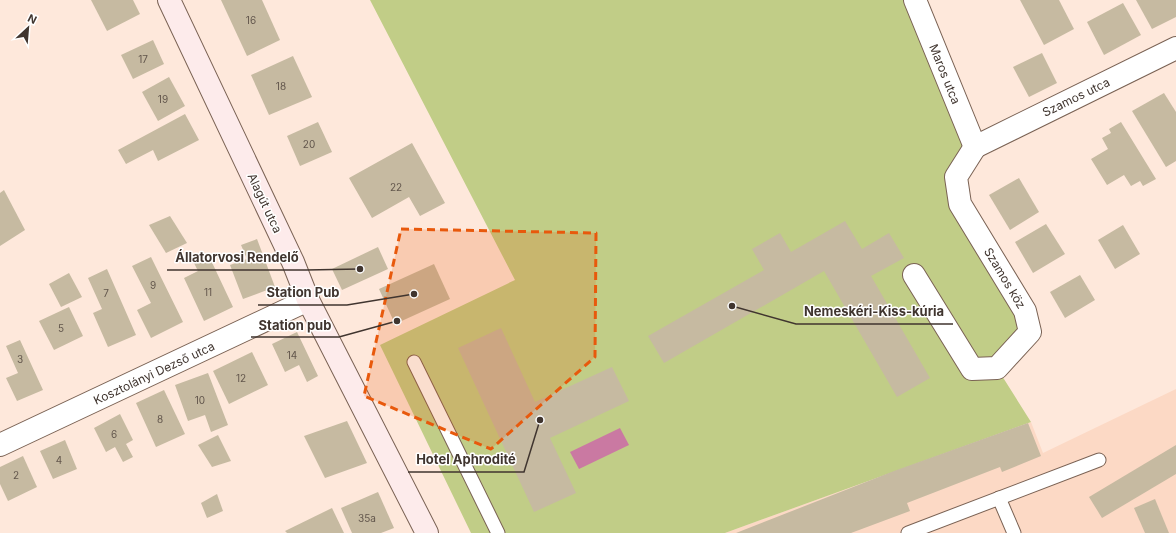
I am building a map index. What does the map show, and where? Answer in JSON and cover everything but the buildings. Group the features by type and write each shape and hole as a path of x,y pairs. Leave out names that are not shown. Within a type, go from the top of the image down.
{"street":[{"name":"Alagút utca","path":"169,0 293,262 308,300 427,533"},
{"name":"Maros utca","path":"915,0 975,147"},
{"name":"Szamos utca","path":"975,147 1176,48"},
{"name":"Szamos köz","path":"914,275 972,369 997,368 1030,332 1025,311 960,204 956,177 975,147"},
{"name":"Kosztolányi Dezső utca","path":"0,445 308,300"}],"lane":[{"path":"414,362 498,533"},
{"path":"908,533 1099,460"},
{"path":"999,498 1014,533"}],"highlighted area":[{"path":"401,229 596,233 595,357 491,449 364,396"}],"shaded area":[{"path":"1176,389 1176,533 725,533 1031,422 1043,453"},
{"path":"620,428 629,445 579,469 570,452"}],"green space":[{"path":"370,0 915,0 975,147 956,177 1030,332 997,368 1031,422 725,533 471,533 380,345 515,280"}],"place":[{"name":"Állatorvosi Rendelő","path":"360,269"},
{"name":"Station Pub","path":"414,294"},
{"name":"Nemeskéri-Kiss-kúria","path":"732,306"},
{"name":"Station pub","path":"397,321"},
{"name":"Hotel Aphrodité","path":"540,420"}]}
